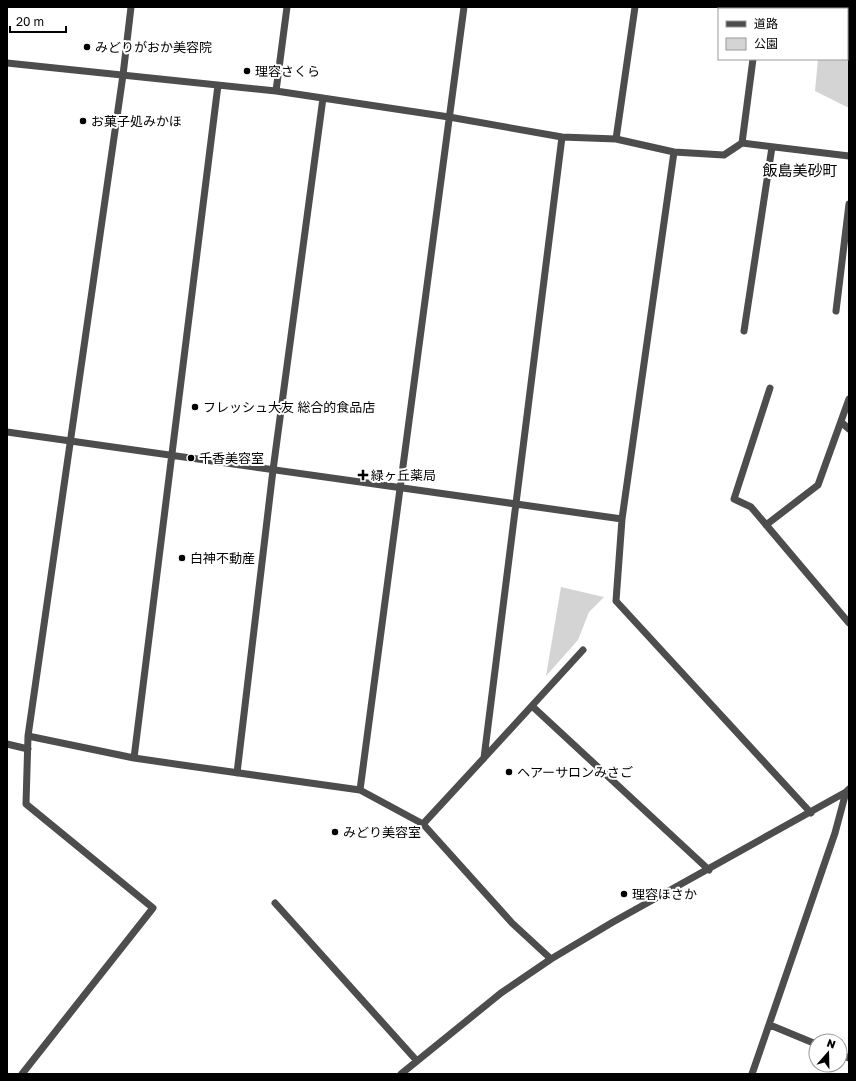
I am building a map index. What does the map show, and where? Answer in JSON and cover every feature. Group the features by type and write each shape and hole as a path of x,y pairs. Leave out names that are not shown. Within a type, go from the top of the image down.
{"street":[{"path":"22,1074 153,908 26,804 28,736 69,442 123,75 130,7"},
{"path":"276,91 287,7"},
{"path":"360,790 464,7"},
{"path":"616,139 635,7"},
{"path":"742,143 753,60"},
{"path":"7,63 276,91 449,117 562,137 616,139 674,152 724,155 742,143 849,156"},
{"path":"134,758 218,85"},
{"path":"237,773 273,470 323,98"},
{"path":"484,758 562,137"},
{"path":"744,330 772,147"},
{"path":"674,152 622,519 616,601 811,813"},
{"path":"836,311 849,204"},
{"path":"770,388 734,499 751,507 849,623"},
{"path":"766,525 818,485 849,399"},
{"path":"841,422 849,429"},
{"path":"7,432 69,442 622,519"},
{"path":"423,824 583,650"},
{"path":"532,706 709,870"},
{"path":"28,736 134,758 360,790 423,824 512,923 551,959"},
{"path":"7,744 28,749"},
{"path":"401,1074 501,993 551,959 613,922 848,792"},
{"path":"752,1074 848,792"},
{"path":"275,903 417,1061"},
{"path":"770,1024 808,1041"}],"green space":[{"path":"849,7 849,108 815,91 818,60 848,60 848,8 771,8"},
{"path":"561,587 604,597 589,612 578,640 546,676"}],"place":[{"name":"みどりがおか美容院","path":"87,47"},
{"name":"理容さくら","path":"247,71"},
{"name":"お菓子処みかほ","path":"83,121"},
{"name":"フレッシュ大友 総合的食品店","path":"195,407"},
{"name":"千香美容室","path":"191,458"},
{"name":"緑ヶ丘薬局","path":"363,475"},
{"name":"白神不動産","path":"182,558"},
{"name":"ヘアーサロンみさご","path":"509,772"},
{"name":"みどり美容室","path":"335,832"},
{"name":"理容ほさか","path":"624,894"}],"district":[{"name":"飯島美砂町","path":"800,170"}]}
